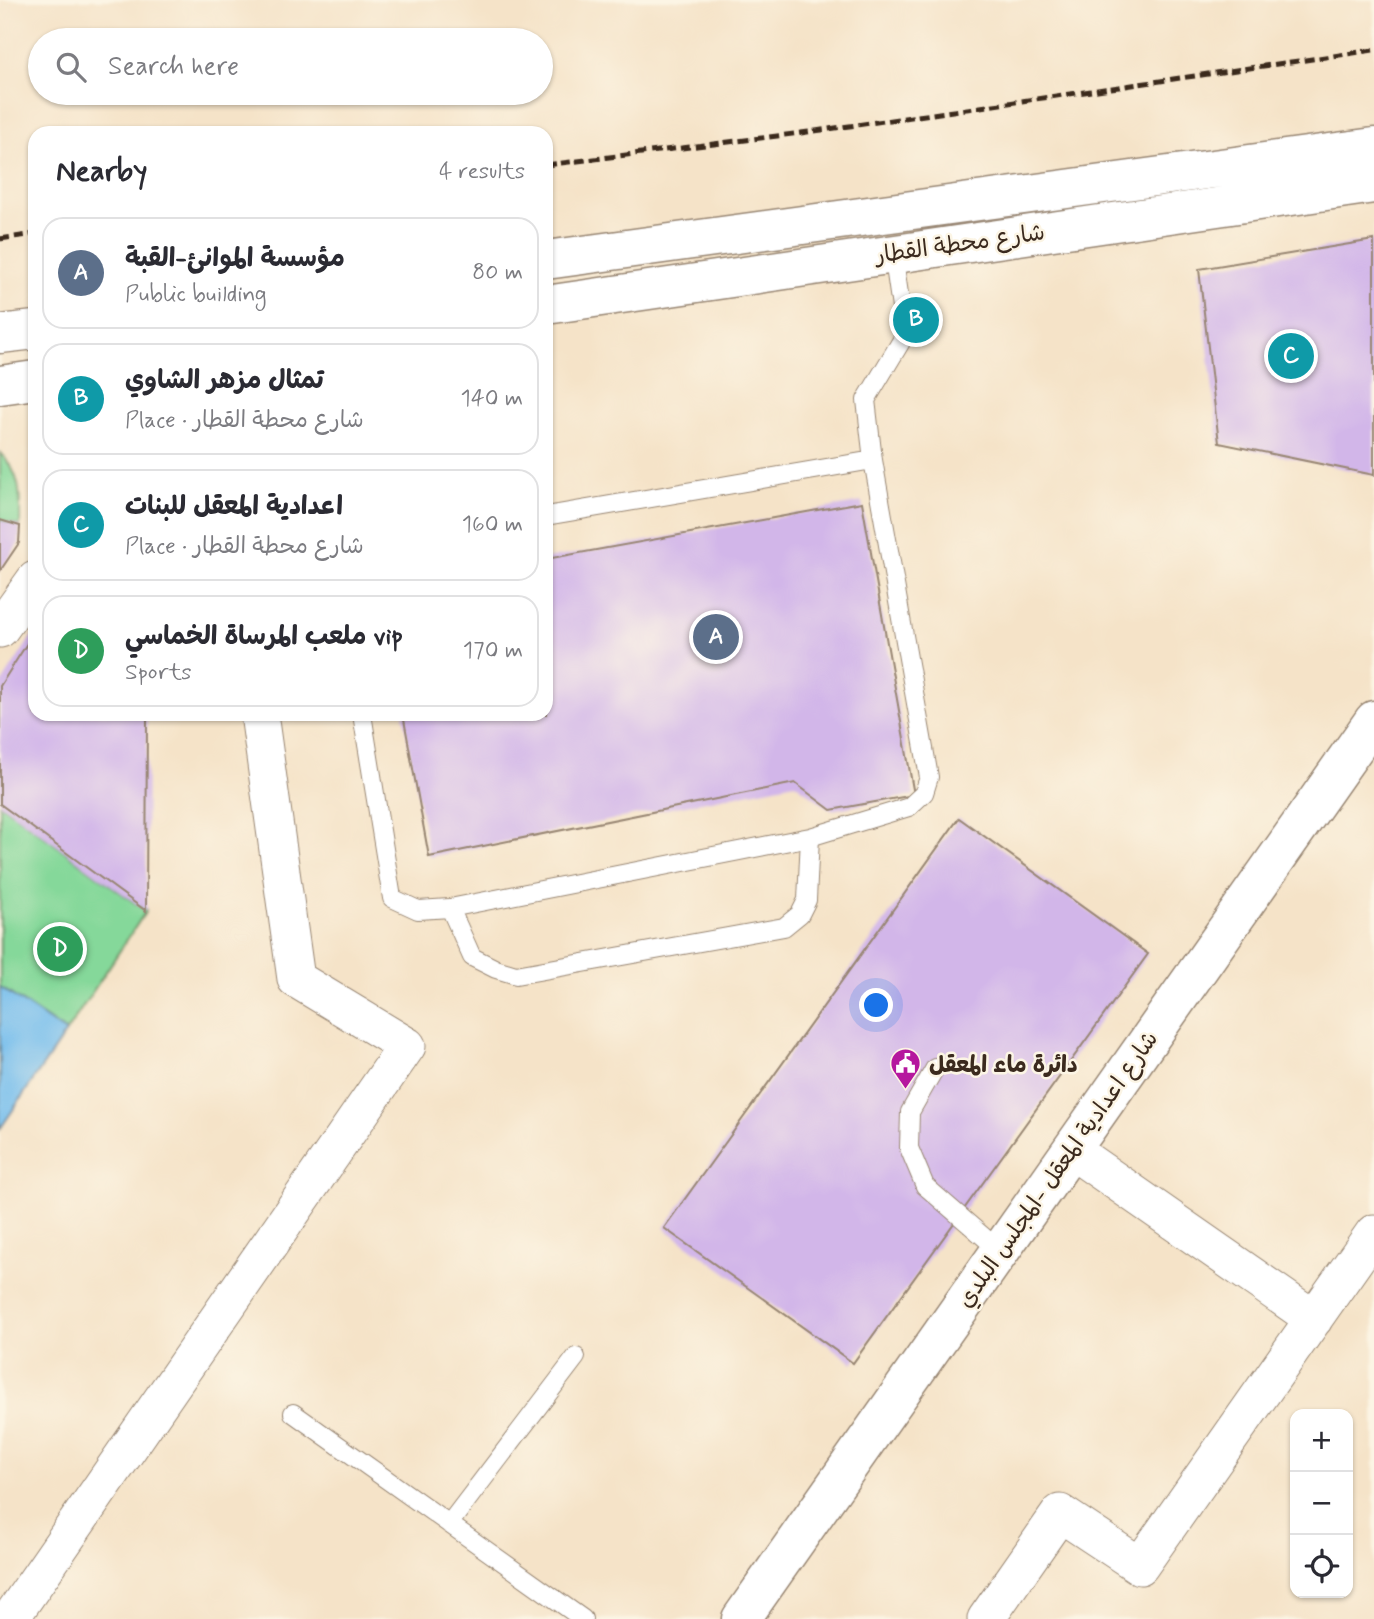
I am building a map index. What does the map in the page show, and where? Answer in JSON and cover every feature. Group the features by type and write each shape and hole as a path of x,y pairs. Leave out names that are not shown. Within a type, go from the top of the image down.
{"main road":[{"name":"شارع محطة القطار","path":"553,259 1374,147"},
{"name":"شارع محطة القطار","path":"553,304 1374,184"},
{"path":"0,334 28,331"},
{"path":"0,385 28,381"},
{"name":"شارع اعدادية المعقل -المجلس البلدي","path":"741,1619 1374,720"}],"street":[{"path":"0,629 28,590"},
{"path":"10,1619 407,1045 296,979 260,721"},
{"path":"1071,1150 1314,1319"},
{"path":"986,1619 1060,1513 1140,1566 1374,1233"}],"lane":[{"path":"363,721 392,898 418,910 450,908 810,837 909,807 924,793 929,777 873,460 866,400 905,335 893,253"},
{"path":"553,515 873,460"},
{"path":"450,908 472,957 516,975 784,927 800,914 807,900 810,837"},
{"path":"935,1068 910,1112 909,1148 925,1186 1000,1251"},
{"path":"449,1524 576,1357"},
{"path":"293,1413 583,1619"}],"green space":[{"path":"0,453 13,470 19,487 20,526 0,520"},
{"path":"0,804 146,911 66,1032 0,987"}],"water":[{"path":"0,987 66,1032 0,1129"}],"building":[{"path":"1374,240 1374,475 1219,443 1199,269"},
{"path":"862,502 914,795 831,810 795,783 429,857 404,721 553,721 553,558"},
{"path":"0,520 20,526 19,543 0,571"},
{"path":"28,642 28,721 147,721 146,911 0,804 0,686"},
{"name":"دائرة ماء المعقل","path":"959,818 1148,954 853,1363 664,1228"}],"railway":[{"path":"553,164 801,133 1374,50"},
{"path":"0,239 28,235"}],"place":[{"name":"تمثال مزهر الشاوي","path":"916,320"},
{"name":"اعدادية المعقل للبنات","path":"1291,356"},
{"name":"مؤسسة الموانئ-القبة","path":"716,637"},
{"name":"ملعب المرساة الخماسي vip","path":"60,949"},
{"name":"دائرة ماء المعقل","path":"906,1091"}]}
